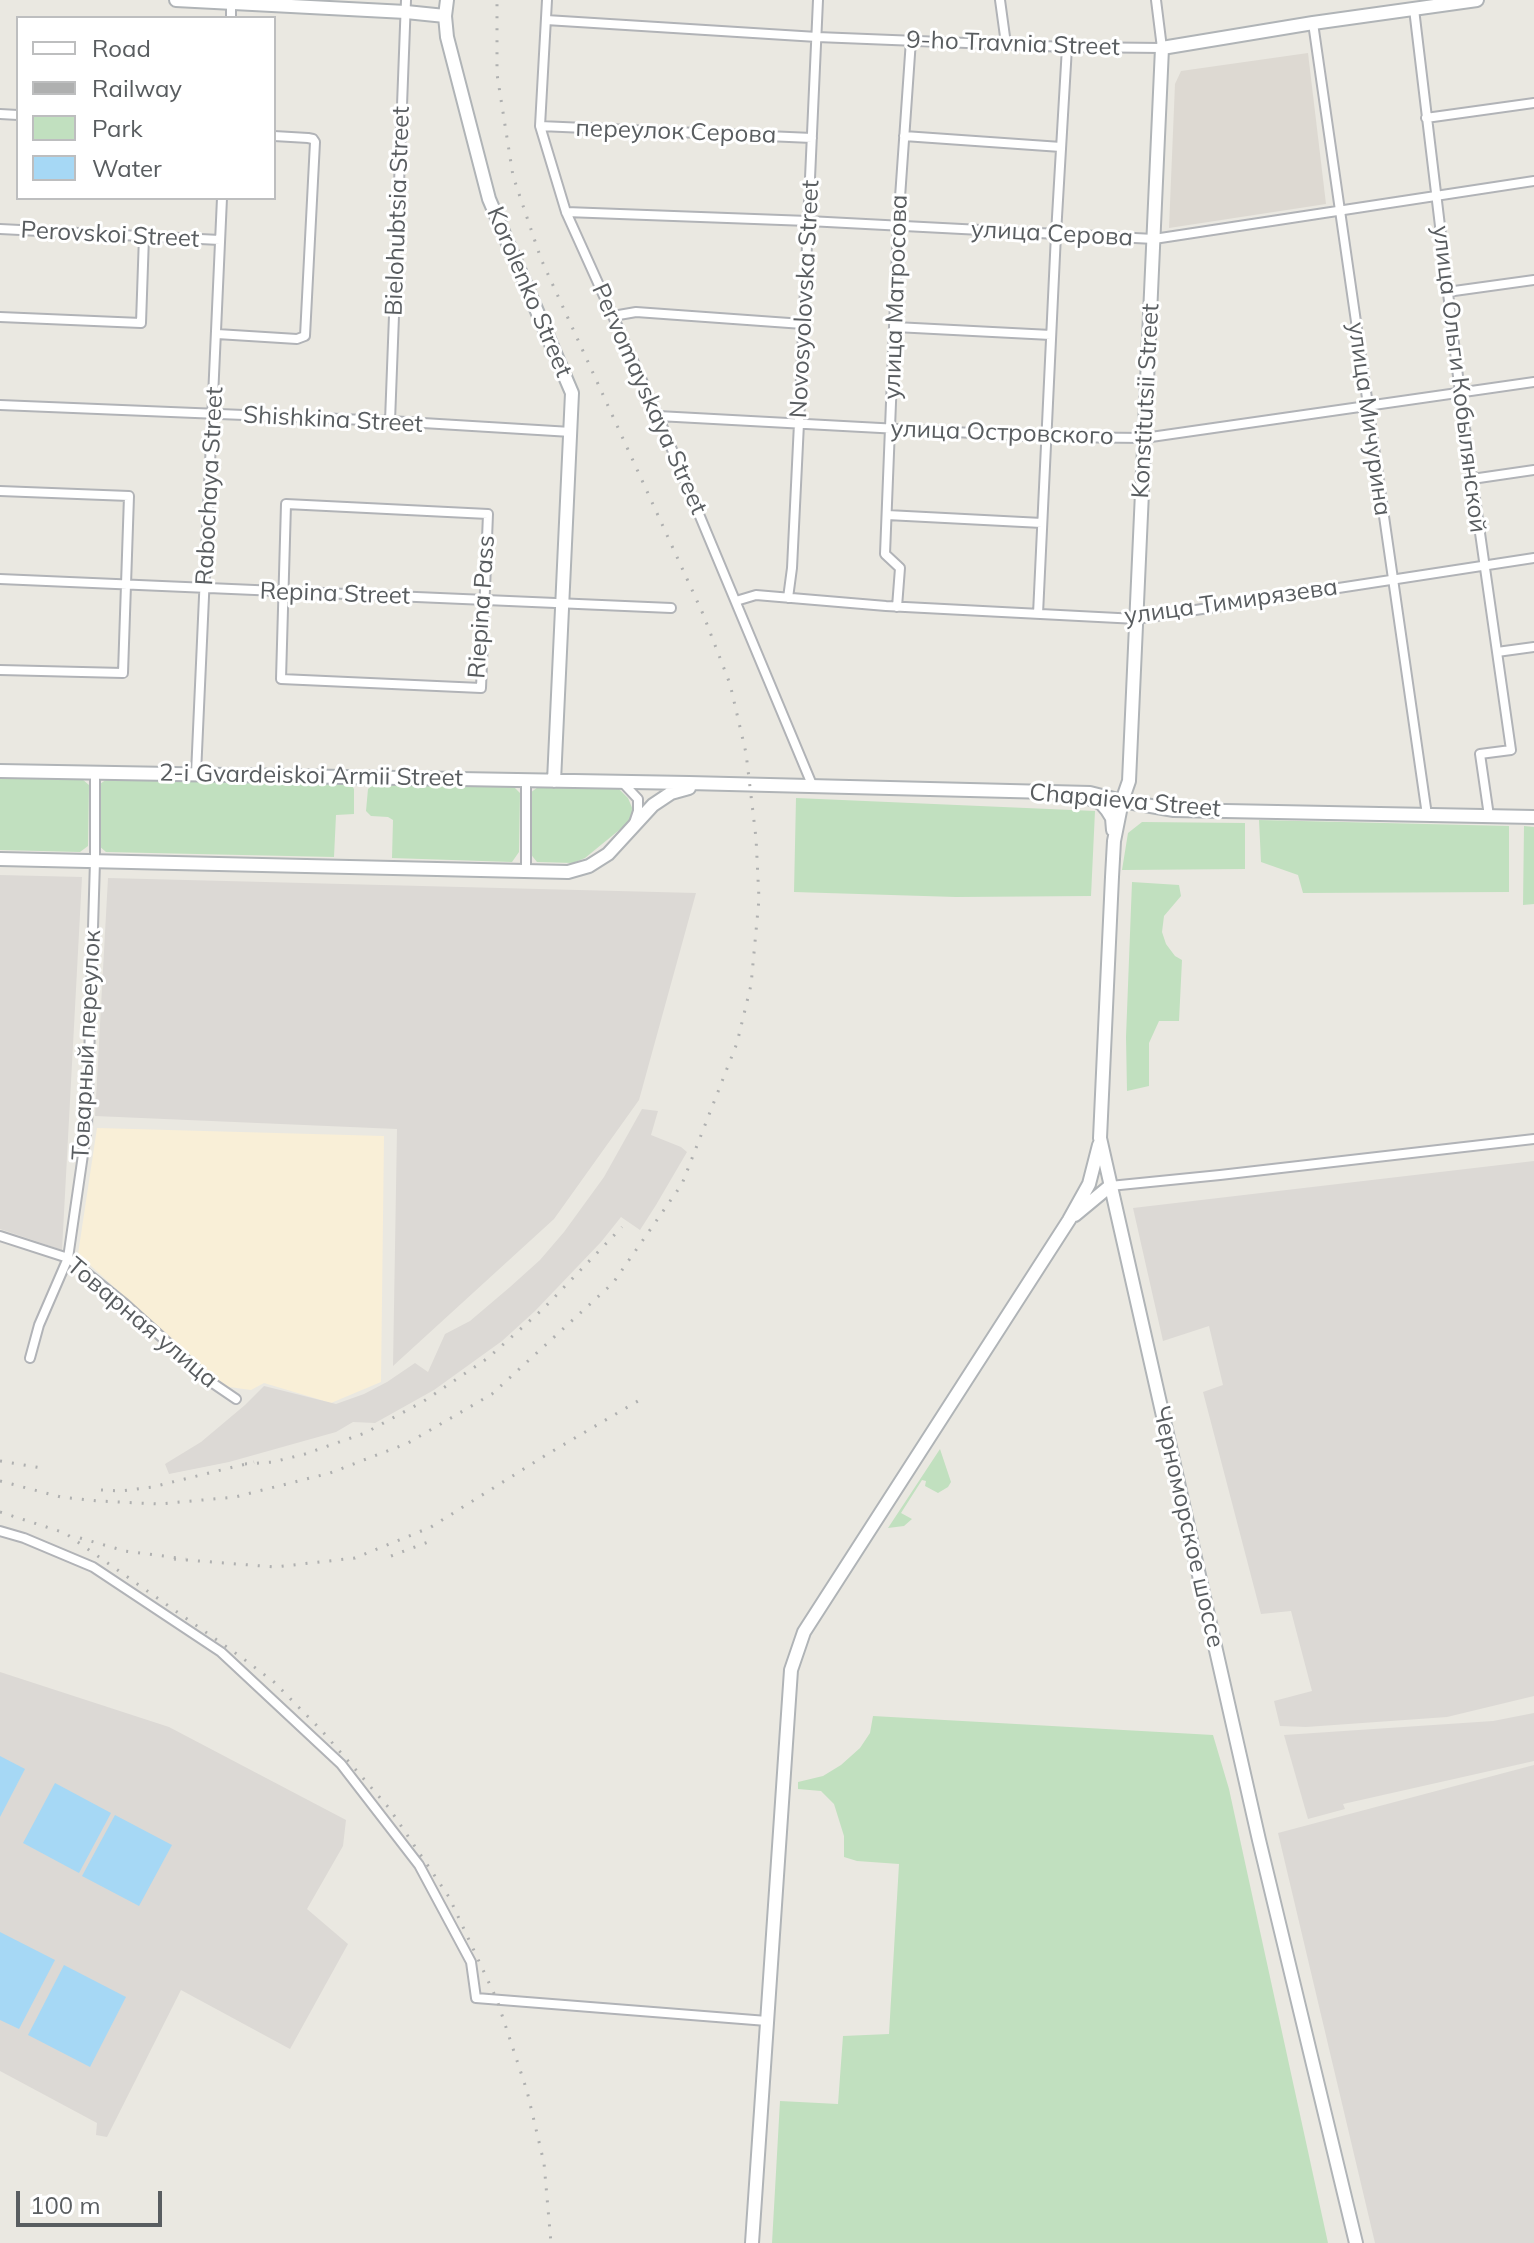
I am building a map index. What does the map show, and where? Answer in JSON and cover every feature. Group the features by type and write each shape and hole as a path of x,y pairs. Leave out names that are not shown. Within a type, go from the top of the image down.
{"main road":[{"path":"176,0 406,6 445,16"},
{"name":"Korolenko Street","path":"447,0 445,16 454,65 489,199 572,393 554,781"},
{"name":"9-ho Travnia Street","path":"1162,48 1477,0"},
{"name":"Konstitutsii Street","path":"1122,801 1129,781 1162,48"},
{"name":"2-i Gvardeiskoi Armii Street","path":"0,771 704,784"},
{"path":"0,859 568,872 589,866 608,854 653,805 671,793 704,784"},
{"name":"Chapaieva Street","path":"704,784 1090,793 1174,810 1534,817"},
{"path":"1046,792 1101,803 1112,818 1114,841"},
{"name":"Черноморское шоссе","path":"1122,801 1114,841 1100,1138 1259,1840 1356,2243"},
{"path":"752,2243 791,1670 804,1632 1069,1220 1089,1184 1100,1138"},
{"path":"1069,1220 1110,1186"}],"street":[{"name":"Pervomayskaya Street","path":"547,0 540,126 566,212 658,416 813,787"},
{"name":"Novosyolovska Street","path":"788,598 792,568 818,0"},
{"path":"1000,0 1006,44"},
{"name":"Konstitutsii Street","path":"1156,0 1162,48"},
{"name":"Bielohubtsia Street","path":"390,421 406,6"},
{"name":"улица Ольги Кобылянской","path":"1414,9 1460,393 1511,750 1480,754 1489,816"},
{"name":"9-ho Travnia Street","path":"546,20 817,37 1162,48"},
{"name":"улица Мичурина","path":"1313,23 1427,815"},
{"name":"улица Матросова","path":"897,607 900,568 885,554 898,226 911,40"},
{"path":"1038,614 1067,47"},
{"path":"1426,118 1534,103"},
{"name":"переулок Серова","path":"540,126 812,138"},
{"path":"217,334 297,339 305,336 315,142 308,138 276,136"},
{"path":"904,136 1061,147"},
{"name":"улица Серова","path":"566,212 1154,239 1534,181"},
{"name":"Rabochaya Street","path":"196,774 222,200"},
{"name":"Perovskoi Street","path":"0,229 220,240"},
{"path":"0,317 141,323 144,236"},
{"path":"1447,292 1534,280"},
{"path":"613,316 636,312 803,324"},
{"path":"895,327 1051,335"},
{"name":"улица Островского","path":"658,416 1047,437 1144,438 1534,382"},
{"name":"Shishkina Street","path":"0,405 390,421 571,432"},
{"path":"1472,479 1534,470"},
{"path":"0,491 129,496 123,673 0,670"},
{"name":"Riepina Pass","path":"286,504 488,514 481,688 281,679 282,591 286,504"},
{"path":"887,515 1042,523"},
{"name":"улица Тимирязева","path":"736,601 756,595 897,607 1137,619 1534,558"},
{"name":"Repina Street","path":"0,579 671,608"},
{"path":"1497,652 1534,647"},
{"name":"Товарный переулок","path":"30,1358 39,1325 68,1258 87,1127 95,772"},
{"path":"526,781 526,871"},
{"path":"622,782 638,799 638,811 632,828"},
{"path":"1110,1186 1534,1139"},
{"name":"Товарная улица","path":"0,1236 68,1258 125,1304 211,1382 236,1399"},
{"path":"0,1531 93,1567 221,1652 341,1764 419,1865 471,1962 476,1998 767,2021"}],"shaded area":[{"path":"1308,53 1326,204 1169,228 1175,84 1181,71"},
{"path":"0,875 82,877 62,1250 0,1229"},
{"path":"108,878 696,893 639,1100 554,1219 393,1366 397,1129 95,1116"},
{"path":"642,1109 658,1111 651,1135 687,1152 656,1205 640,1230 621,1217 535,1311 502,1341 434,1390 375,1423 353,1422 336,1432 229,1462 169,1474 165,1464 201,1442 264,1386 336,1404 364,1394 415,1363 428,1372 445,1334 470,1321 510,1287 540,1260 564,1232 604,1177"},
{"path":"97,1128 384,1136 381,1382 331,1403 264,1383 251,1390 222,1386 78,1254"},
{"path":"1534,1161 1534,1696 1447,1717 1280,1726 1274,1701 1312,1691 1291,1611 1261,1614 1203,1392 1223,1385 1209,1326 1163,1341 1133,1208"},
{"path":"0,1672 169,1727 346,1820 343,1846 307,1909 348,1944 290,2049 181,1990 107,2137 96,2135 97,2123 0,2071"},
{"path":"1534,1713 1534,1761 1343,1804 1345,1809 1308,1819 1284,1735 1493,1721"},
{"path":"1534,1765 1534,2243 1375,2243 1278,1833"}],"green space":[{"path":"0,777 82,779 89,785 88,846 80,852 0,850"},
{"path":"107,779 350,783 354,789 354,814 336,815 334,857 106,852 98,845 100,784"},
{"path":"374,784 514,787 520,793 519,852 512,862 392,858 393,820 371,816 366,811 368,789"},
{"path":"538,787 619,789 628,798 633,810 629,822 585,858 573,863 537,862 529,852 530,793"},
{"path":"796,798 1095,811 1091,896 956,897 794,892"},
{"path":"1259,820 1509,826 1509,892 1303,893 1298,875 1261,862"},
{"path":"1142,822 1245,823 1245,869 1122,870 1128,833"},
{"path":"1524,826 1534,827 1534,904 1523,905"},
{"path":"1132,882 1179,885 1181,896 1164,916 1162,932 1166,944 1182,960 1179,1021 1159,1021 1149,1043 1149,1086 1127,1091 1126,1037"},
{"path":"940,1449 951,1482 948,1487 938,1493 925,1486 926,1481 922,1480 901,1513 912,1519 904,1526 888,1528"},
{"path":"873,1716 1213,1735 1229,1789 1328,2243 772,2243 780,2101 838,2104 843,2036 889,2034 899,1864 844,1857 844,1836 834,1804 821,1791 798,1789 798,1782 823,1776 860,1748 870,1733"}],"water":[{"path":"0,1756 25,1769 0,1817"},
{"path":"55,1783 111,1813 79,1873 23,1843"},
{"path":"115,1815 172,1845 139,1906 82,1876"},
{"path":"0,1932 55,1960 19,2029 0,2020"},
{"path":"64,1965 126,1997 90,2067 28,2035"}],"railway":[{"path":"0,1481 61,1497 99,1501 159,1504 235,1497 330,1473 408,1443 492,1394 613,1283 682,1184 737,1043 751,985 759,899 756,838 746,753 730,684 703,614 541,259 513,176 497,74 497,0"},
{"path":"245,1464 273,1462 305,1454 365,1433 424,1401 488,1358 544,1308 622,1227"},
{"path":"174,1559 275,1567 355,1558 431,1527 643,1398"},
{"path":"0,1461 42,1468"},
{"path":"101,1490 152,1487 254,1462"},
{"path":"0,1512 65,1533 274,1682 322,1731 389,1808 449,1897 497,2000 527,2091 544,2163 551,2243"},
{"path":"80,1538 125,1551 186,1559"},
{"path":"391,1556 428,1542"}]}
